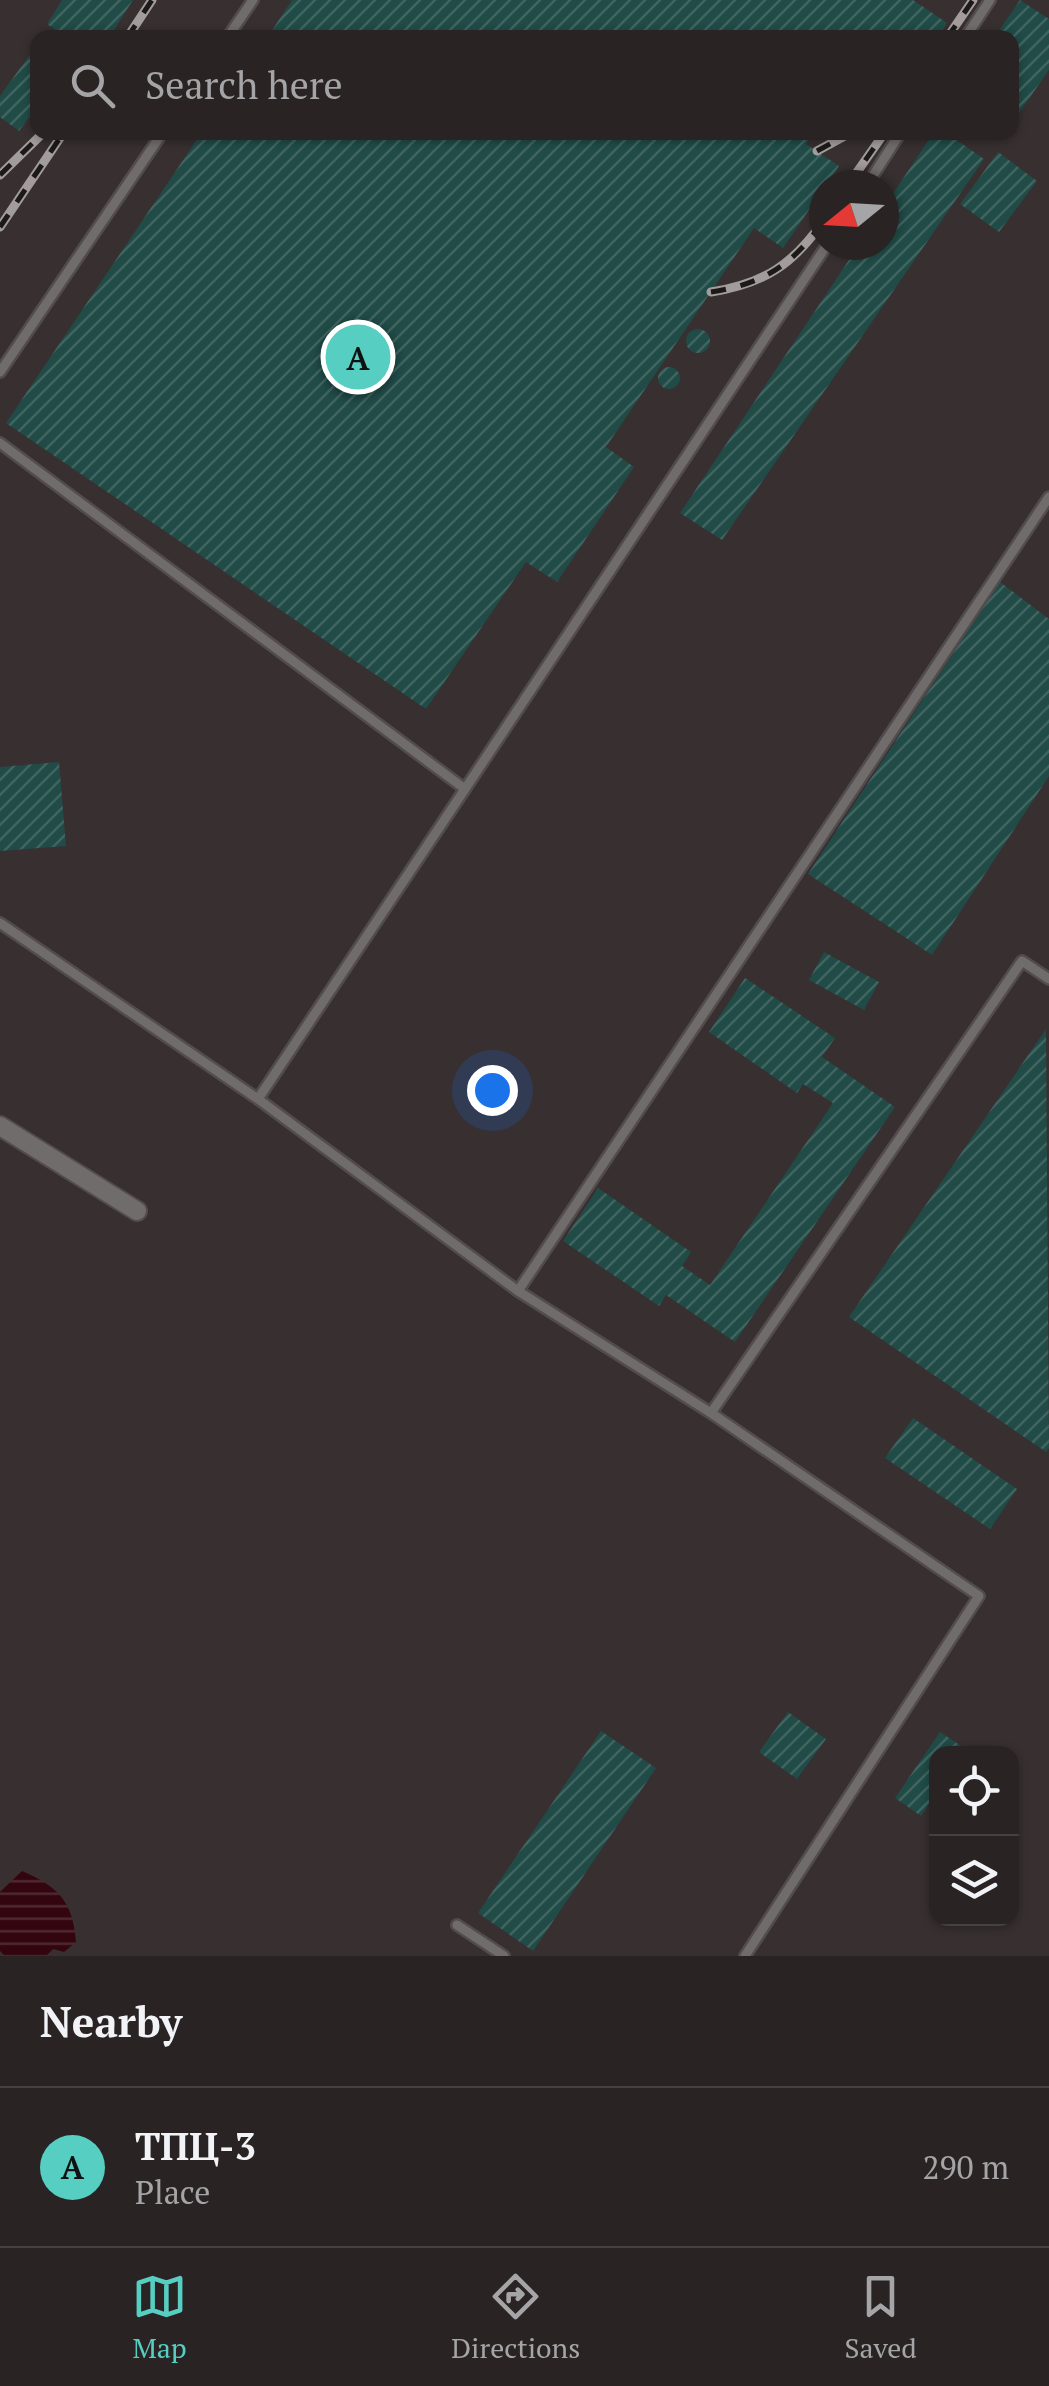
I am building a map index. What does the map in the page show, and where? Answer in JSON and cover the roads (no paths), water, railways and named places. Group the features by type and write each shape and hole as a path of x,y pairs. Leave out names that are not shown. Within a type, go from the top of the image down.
{"street":[{"path":"0,1126 137,1212"}],"lane":[{"path":"232,30 253,0"},
{"path":"969,30 990,0"},
{"path":"0,372 158,140"},
{"path":"876,170 897,140"},
{"path":"258,1098 816,260"},
{"path":"0,444 465,789"},
{"path":"518,1291 1049,497"},
{"path":"0,923 258,1098 518,1291 711,1412 979,1596 745,1956"},
{"path":"711,1412 1022,961 1049,978"},
{"path":"457,1925 504,1956"}],"railway":[{"path":"132,30 152,0"},
{"path":"952,30 973,0"},
{"path":"0,175 36,140"},
{"path":"0,227 59,140"},
{"path":"817,151 837,140"},
{"path":"858,170 879,140"},
{"path":"711,292 762,277 789,260 809,240"}],"place":[{"name":"ТПЦ-3","path":"358,357"}]}
